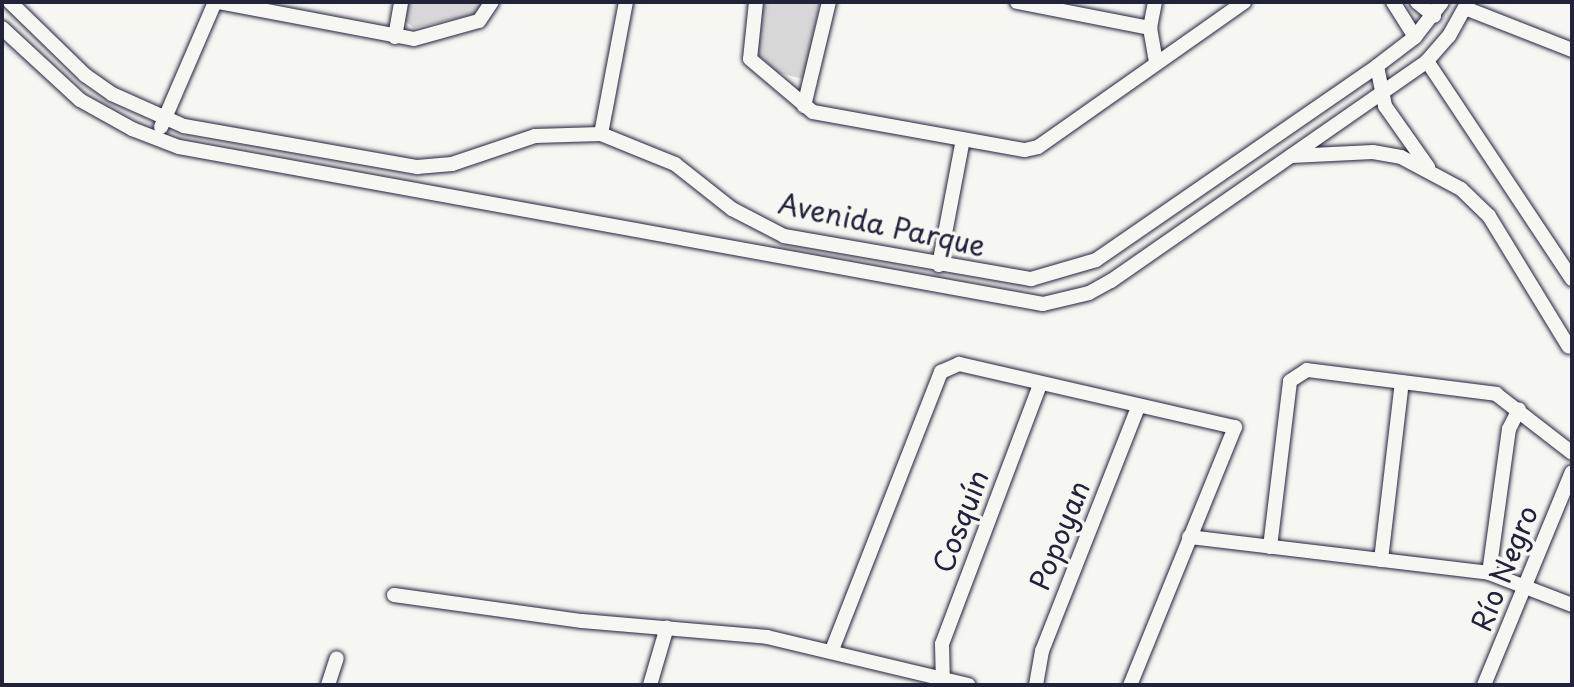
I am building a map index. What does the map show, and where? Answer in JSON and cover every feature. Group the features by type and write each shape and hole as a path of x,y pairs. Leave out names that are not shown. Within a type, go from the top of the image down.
{"street":[{"name":"Avenida Parque","path":"10,2 85,75 164,119 204,131 417,167 452,164 535,136 601,134 675,164 732,209 771,231 939,265 1031,279 1081,268 1377,66 1415,37 1442,2"},
{"path":"156,139 217,2 269,8 395,37 424,38 479,21 492,2"},
{"path":"395,37 401,2"},
{"path":"601,134 626,2"},
{"path":"756,2 750,59 804,106 822,115 1031,150 1244,2"},
{"path":"804,106 829,2"},
{"path":"1017,2 1150,28"},
{"path":"1155,2 1150,28 1156,62"},
{"path":"1393,2 1415,37"},
{"path":"1417,2 1434,16"},
{"path":"2,28 80,100 156,139 220,156 1043,304 1089,293 1111,281 1427,61 1466,5 1572,50"},
{"path":"1427,61 1572,279"},
{"path":"1377,66 1381,93 1435,174"},
{"path":"939,265 963,139"},
{"path":"1287,156 1373,152 1401,157 1435,174 1489,216 1570,351"},
{"path":"1245,156 1259,176"},
{"path":"1570,351 1572,326"},
{"path":"832,650 941,372 959,364 1235,427 1130,685"},
{"path":"1270,547 1290,381 1296,374 1307,370 1496,394 1572,453"},
{"path":"1381,560 1402,382"},
{"name":"Cosquín","path":"943,682 942,644 1040,384"},
{"name":"Popoyan","path":"1036,685 1042,651 1138,407"},
{"path":"1489,573 1509,429 1519,409"},
{"name":"Río Negro","path":"1484,685 1572,472"},
{"path":"1189,537 1489,573 1572,605"},
{"path":"394,595 726,631 832,650 943,682 968,685"},
{"path":"650,685 667,627"},
{"path":"328,685 337,658"}],"shaded area":[{"path":"407,2 485,2 480,13 414,28 405,21"},
{"path":"763,2 820,2 804,79 778,73 756,53"}]}
